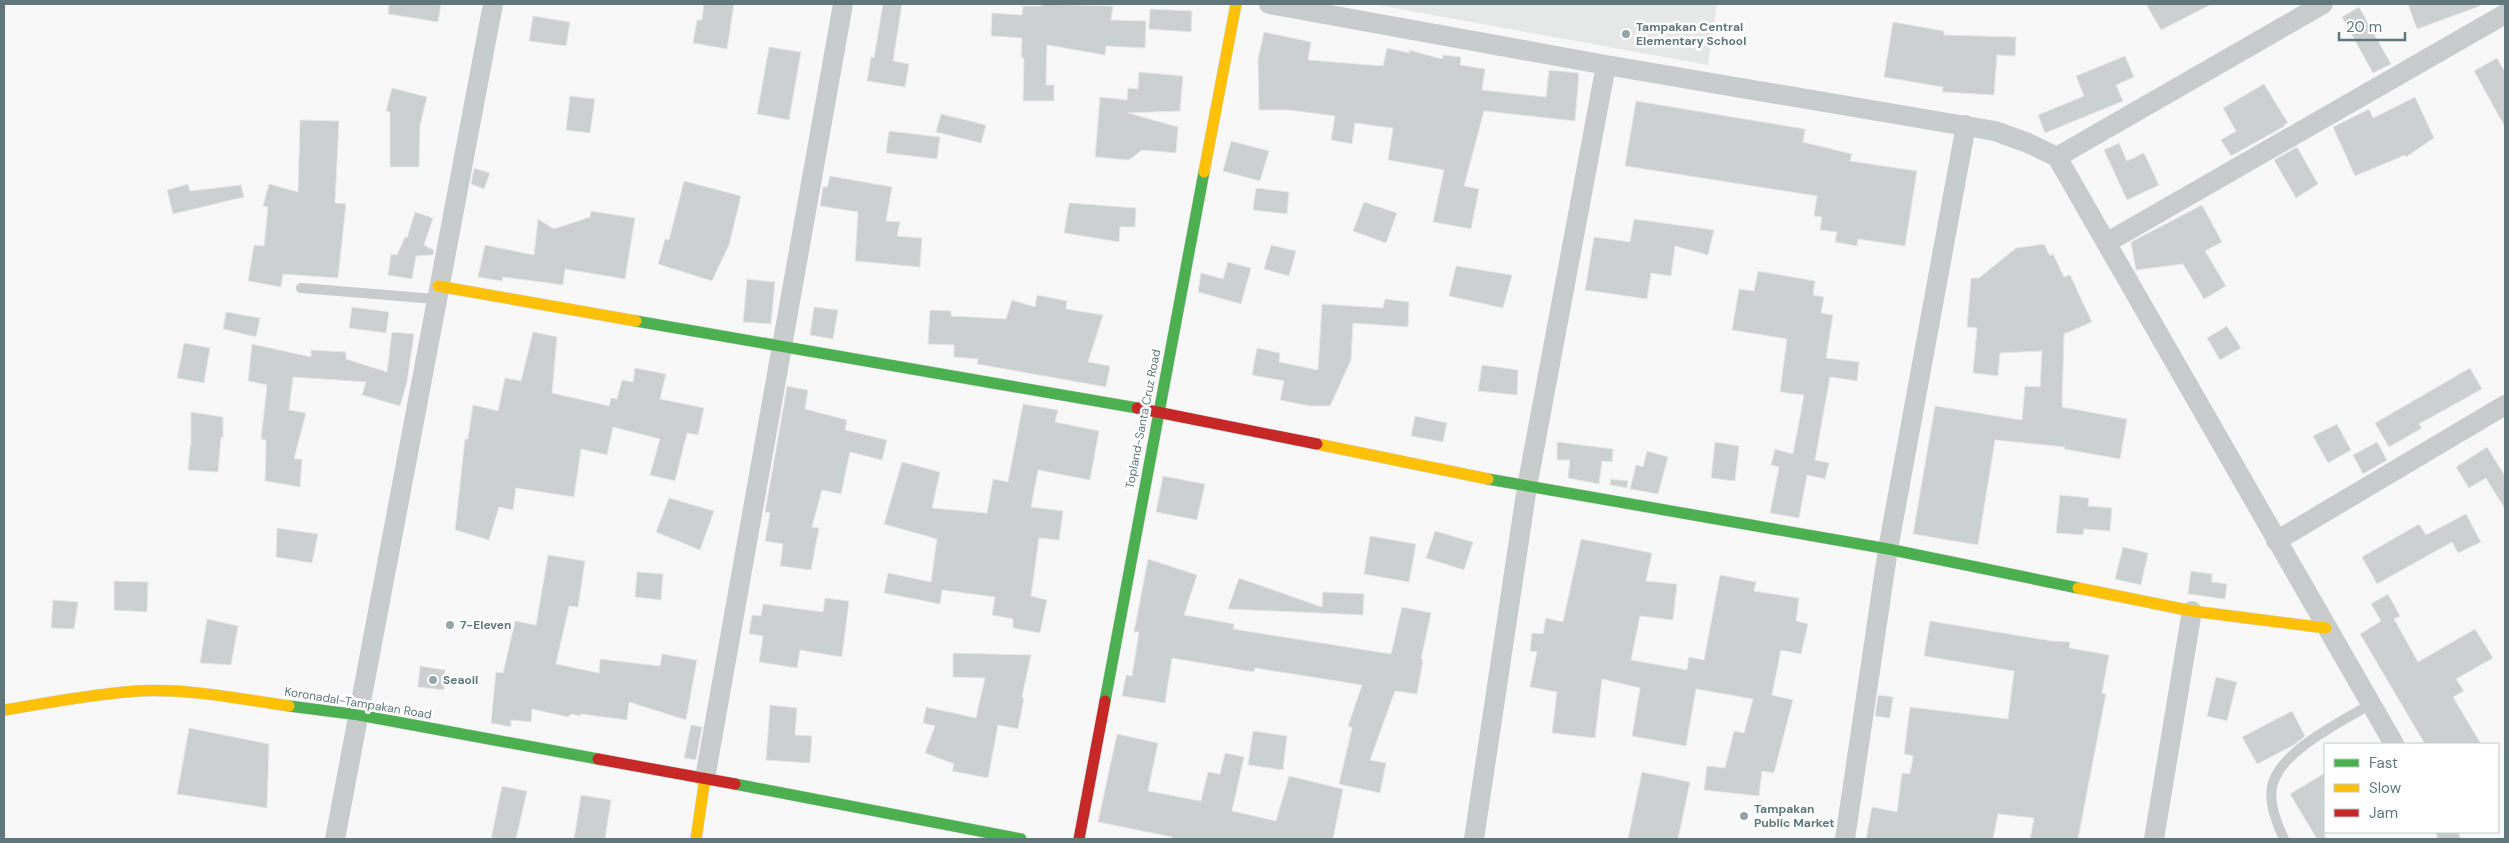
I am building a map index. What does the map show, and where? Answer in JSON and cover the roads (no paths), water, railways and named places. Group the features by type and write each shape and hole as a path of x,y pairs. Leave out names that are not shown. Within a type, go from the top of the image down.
{"main road":[{"name":"Topland-Santa Cruz Road","path":"1078,839 1236,4"},
{"path":"436,293 781,347 1158,412 1527,487 1888,549 2192,611 2326,628"},
{"name":"Koronadal-Tampakan Road","path":"4,710 70,698 138,691 185,692 359,715 705,778 960,833 1022,839"},
{"path":"696,839 705,778"}],"street":[{"path":"335,839 436,293 493,4"},
{"path":"705,778 843,4"},
{"path":"1269,4 1606,65 1995,131 2028,143 2057,158 2393,743"},
{"path":"2057,158 2316,5"},
{"path":"2106,243 2505,14"},
{"path":"1474,839 1527,487 1606,65"},
{"path":"1845,839 1888,549 1966,126"},
{"path":"2276,541 2505,405"},
{"path":"2154,839 2192,611"}],"lane":[{"path":"302,288 436,293"},
{"path":"2284,839 2274,811 2272,787 2284,762 2325,732 2370,704"}],"place":[{"name":"Tampakan Central Elementary School","path":"1626,34"},
{"name":"7-Eleven","path":"450,625"},
{"name":"Seaoil","path":"433,680"},
{"name":"Tampakan Public Market","path":"1744,816"}]}
